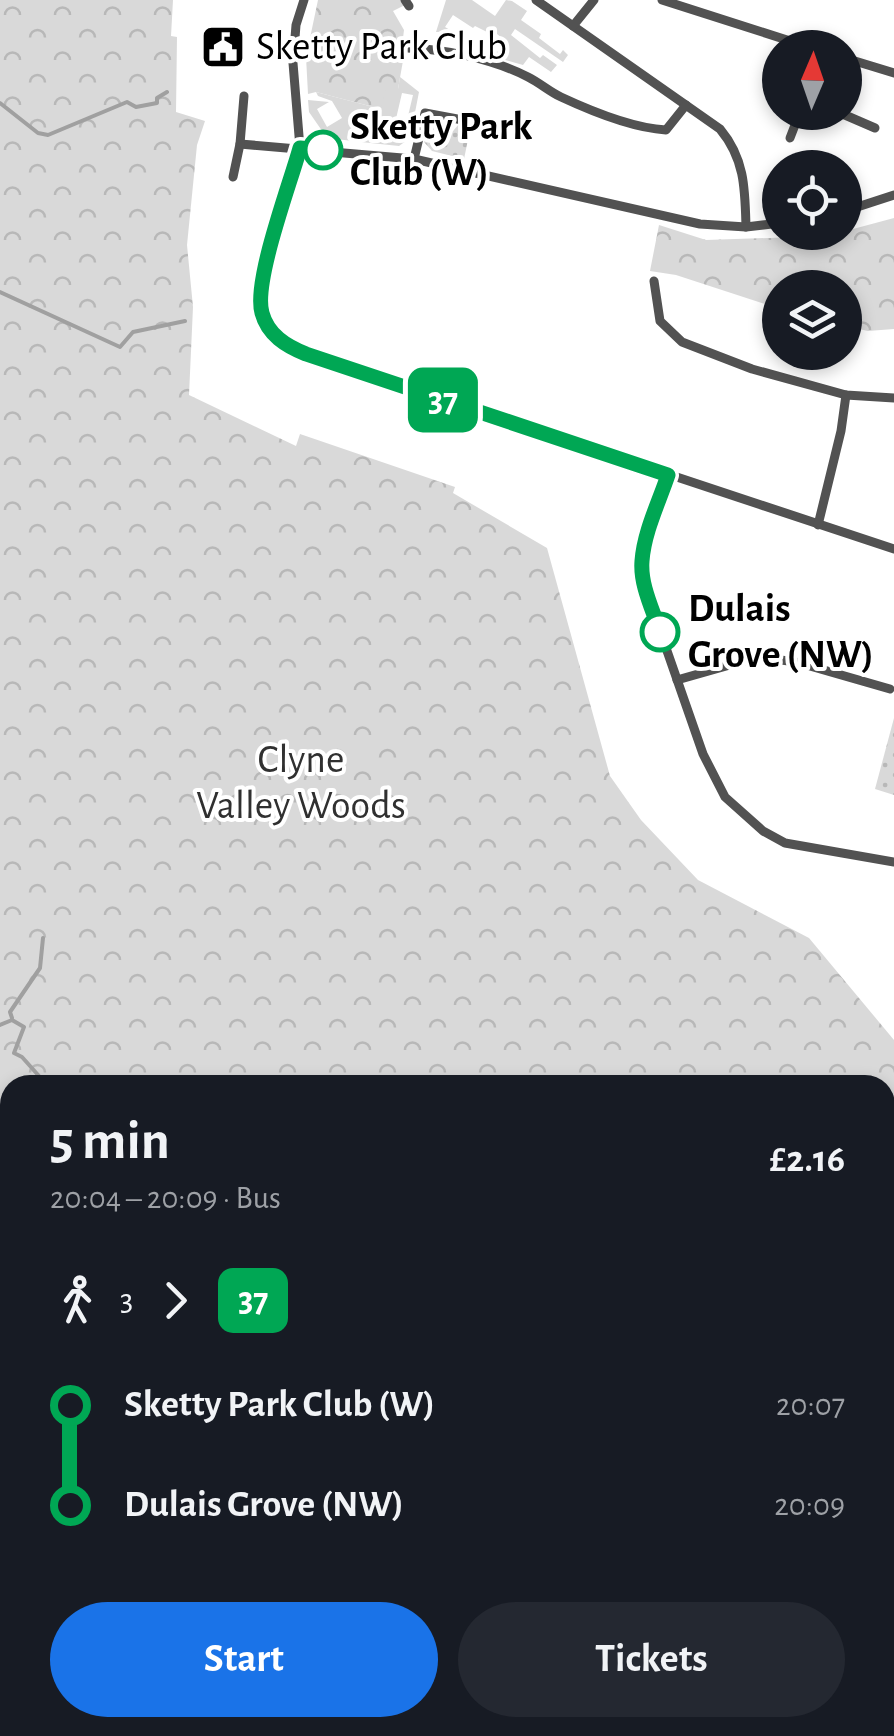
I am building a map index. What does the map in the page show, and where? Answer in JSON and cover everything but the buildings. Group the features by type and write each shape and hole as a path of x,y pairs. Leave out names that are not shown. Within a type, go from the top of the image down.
{"street":[{"path":"304,0 296,26 293,63 300,148 261,286 262,315 279,340 306,354 894,549"},
{"path":"536,0 720,129 739,157 746,227"},
{"path":"573,26 594,0"},
{"path":"662,0 762,32"},
{"path":"407,48 427,48 492,62 528,76 560,97 641,126 666,130 686,106"},
{"path":"862,65 894,73"},
{"path":"233,177 244,96"},
{"path":"414,159 425,113 468,120"},
{"path":"862,122 875,128"},
{"path":"790,138 793,130"},
{"path":"240,144 414,159 700,224 762,225"},
{"path":"862,206 894,195"},
{"path":"654,282 660,321 682,342 752,369 846,395 894,398"},
{"path":"818,525 846,395"},
{"path":"668,475 645,542 644,582 712,776 742,815 786,843 894,862"},
{"path":"677,680 758,656 796,662 890,689"}],"green space":[{"name":"Clyne Valley Woods","path":"0,0 173,0 171,36 177,37 176,112 205,121 197,145 187,245 193,307 189,395 296,446 300,434 455,487 453,493 547,548 610,776 641,820 698,880 809,938 894,1040 894,1075 0,1075"},
{"path":"318,0 401,0 405,5 393,11 404,30 398,89 381,109 316,92 308,94 306,57"},
{"path":"446,0 472,0 495,16 506,0 512,1 527,11 521,20 541,34 539,38 560,54 563,50 568,55 563,62 515,29 511,35 540,58 543,55 557,65 551,72 529,57 523,65 459,47 461,42 436,32","holes":["453,15 473,28 497,34 506,41 498,52 477,42 475,45 445,27"]},
{"path":"400,77 419,92 410,138 399,146 361,142 362,132 372,129 374,117 360,114 353,141 327,138 309,112 308,100 329,102 317,109 327,127 342,118 332,101 316,92 381,109 386,87 398,89","holes":["402,93 413,95 403,137 375,131 377,119 395,123"]},
{"path":"431,118 441,119 445,130 453,131 459,124 471,125 464,159 432,151 424,142"},
{"path":"894,218 894,329 862,330 862,270 762,270 762,303 676,275 650,271 659,225 706,240 762,238 762,250 862,250 862,227"},
{"path":"894,718 894,795 875,789"}],"waterway":[{"path":"0,103 38,133 48,135 127,102 136,107 157,103 157,98 167,92"},
{"path":"0,292 120,347 133,332 185,321"},
{"path":"12,1018 10,1012 40,968 43,938"},
{"path":"0,1025 12,1020 24,1027 14,1053 38,1075"}],"bus line":[{"name":"37","path":"323,150 300,148 261,286 262,315 268,327 290,348 306,354 668,475 642,562 644,582 660,632"}],"place":[{"name":"Sketty Park Club","path":"223,47"},
{"name":"Sketty Park Club (W)","path":"323,150"},
{"name":"Dulais Grove (NW)","path":"660,632"}]}
